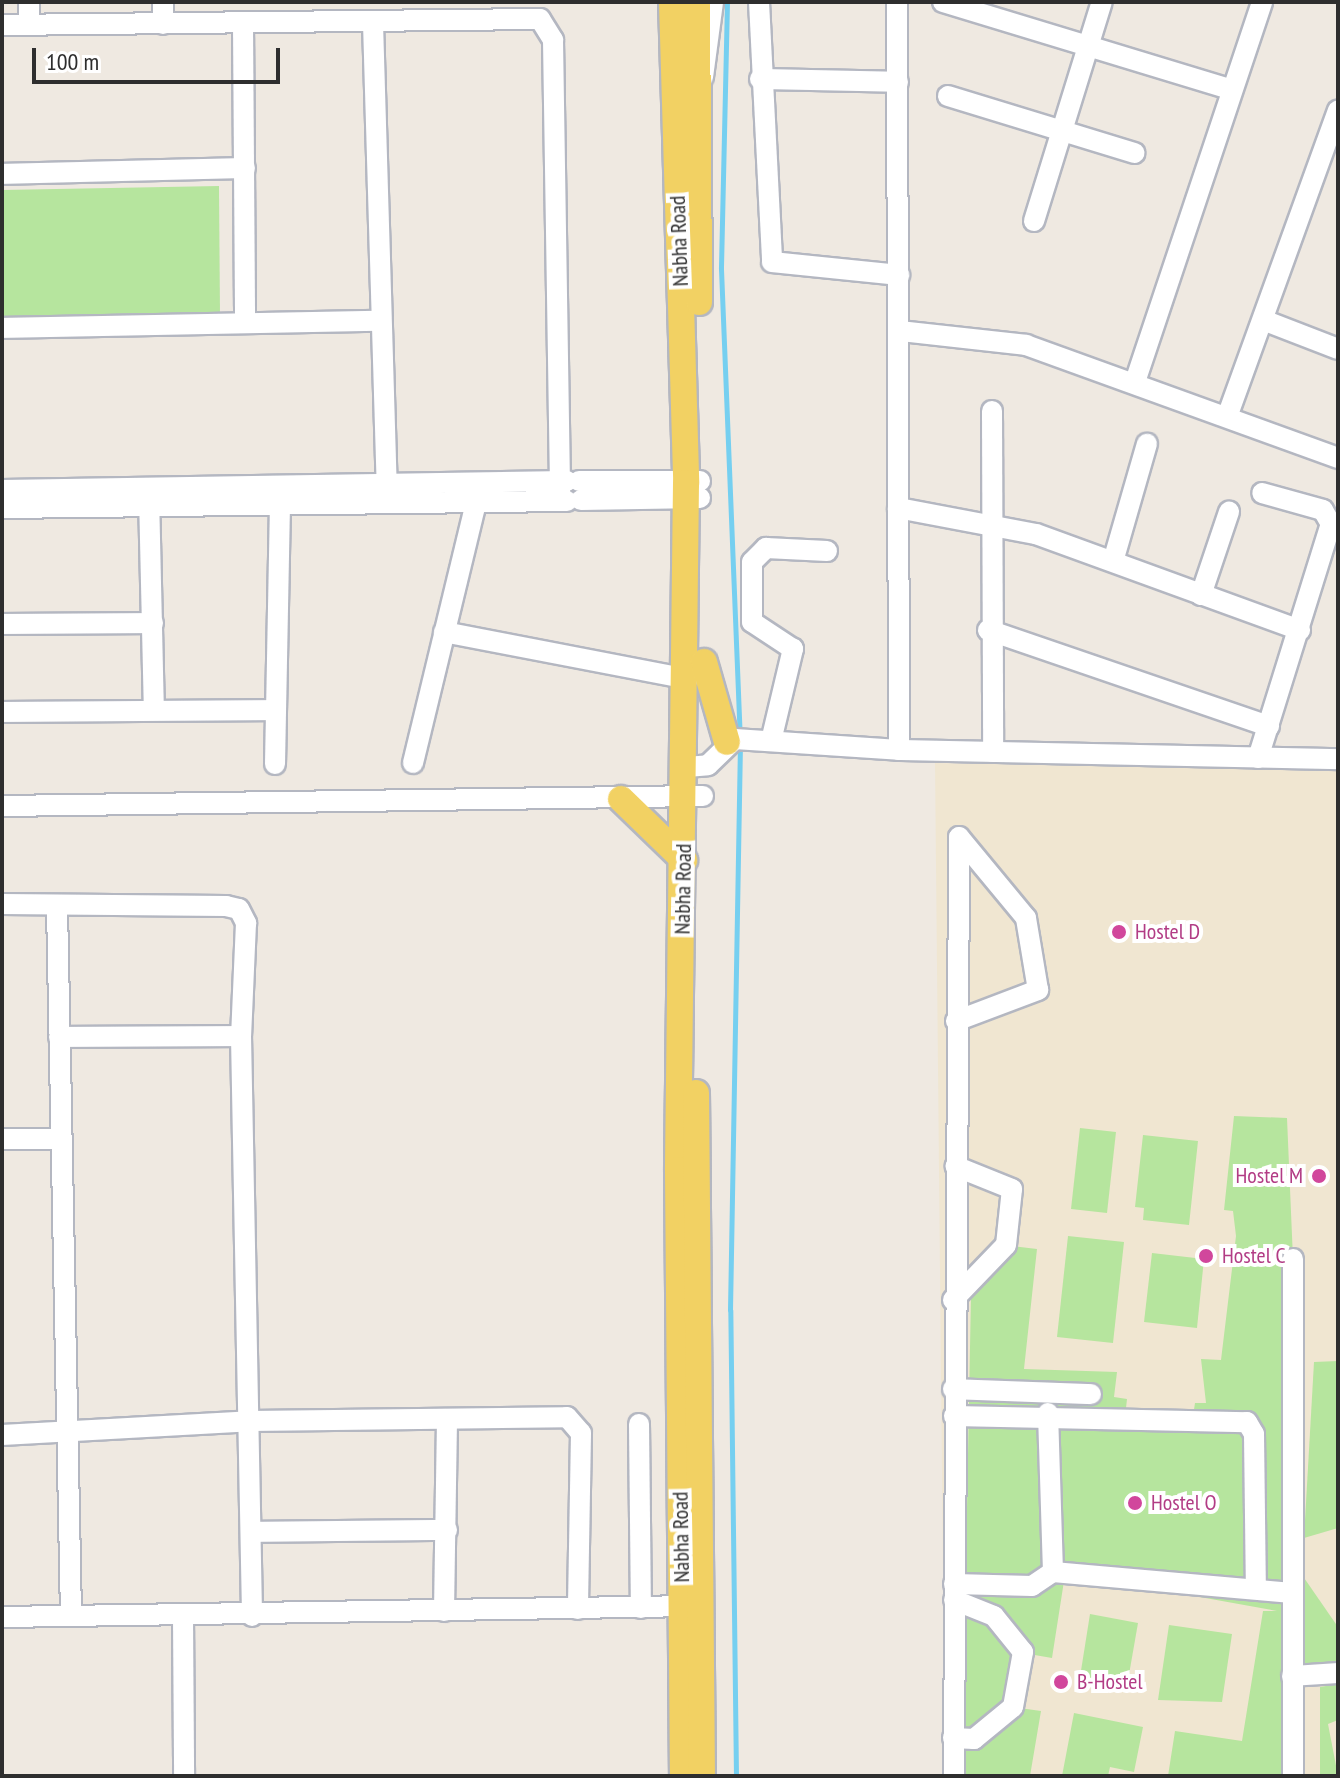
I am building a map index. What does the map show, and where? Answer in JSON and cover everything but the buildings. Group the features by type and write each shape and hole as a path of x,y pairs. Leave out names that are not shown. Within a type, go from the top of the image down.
{"main road":[{"name":"Nabha Road","path":"672,2 693,490 696,671 688,1127"},
{"name":"Nabha Road","path":"693,490 697,2"},
{"path":"696,671 735,740"},
{"name":"Nabha Road","path":"694,796 684,860 692,1606 702,1776"},
{"path":"621,799 684,860"},
{"name":"Nabha Road","path":"683,1776 692,1606"}],"street":[{"path":"29,2 29,25"},
{"path":"163,2 163,24"},
{"path":"698,89 710,56 713,2"},
{"path":"759,2 760,79 772,262 899,275"},
{"path":"897,2 899,750"},
{"path":"943,2 974,6 1087,47 1232,90"},
{"path":"1034,221 1102,2"},
{"path":"1135,382 1262,2"},
{"path":"2,25 373,23 522,16 540,19 553,40 569,491"},
{"path":"373,23 388,503"},
{"path":"243,24 245,322"},
{"path":"760,79 898,82"},
{"path":"948,96 1134,153"},
{"path":"1227,417 1330,158 1338,110"},
{"path":"2,174 245,168"},
{"path":"1263,320 1338,349"},
{"path":"2,328 381,321"},
{"path":"900,331 1026,345 1338,458"},
{"path":"992,411 988,630 993,752"},
{"path":"1114,558 1147,444"},
{"path":"2,508 150,497 280,494 386,482 569,491 693,490"},
{"path":"2,490 150,497"},
{"path":"280,494 388,503 476,502 569,491"},
{"path":"1258,758 1331,524 1323,510 1262,493"},
{"path":"275,764 280,494"},
{"path":"150,497 154,710"},
{"path":"413,763 476,502"},
{"path":"898,508 991,524 1114,558 1201,595 1300,630"},
{"path":"1201,595 1229,512"},
{"path":"771,741 793,649 752,622 752,562 766,548 827,551"},
{"path":"2,624 153,623"},
{"path":"988,630 1269,726"},
{"path":"444,632 696,671"},
{"path":"2,712 276,710"},
{"path":"695,766 735,740 899,750 1338,759"},
{"path":"2,806 694,796"},
{"path":"954,1776 953,1300 956,1021 959,837 1026,918 1038,990 956,1021"},
{"path":"2,904 239,909 246,923 241,1036 252,1616"},
{"path":"57,906 71,1616"},
{"path":"59,1037 241,1036"},
{"path":"2,1139 61,1139"},
{"path":"953,1300 1006,1245 1012,1189 955,1166"},
{"path":"1293,1259 1293,1776"},
{"path":"953,1389 1091,1394"},
{"path":"954,1416 1048,1413 1247,1422 1254,1434 1256,1589"},
{"path":"1048,1413 1053,1572"},
{"path":"444,1611 447,1419"},
{"path":"2,1435 250,1421 577,1420 578,1609"},
{"path":"639,1424 641,1608"},
{"path":"251,1532 447,1530"},
{"path":"954,1592 1032,1586 1053,1572 1292,1593"},
{"path":"953,1738 974,1739 1013,1707 1023,1652 994,1616 954,1592"},
{"path":"2,1617 252,1616 692,1606"},
{"path":"183,1617 184,1776"},
{"path":"1292,1676 1338,1673"}],"shaded area":[{"path":"935,763 1338,770 1338,1776 945,1776"}],"green space":[{"path":"219,186 220,315 2,317 2,190"},
{"path":"1234,1116 1287,1118 1293,1259 1287,1776 1168,1776 1175,1731 1242,1741 1263,1611 1277,1611 1072,1574 1064,1581 1052,1658 1023,1653 1013,1707 1041,1711 1030,1776 962,1776 971,1294 1013,1246 1037,1249 1024,1369 1117,1372 1114,1397 1127,1399 1126,1408 1193,1416 1195,1403 1206,1403 1201,1359 1221,1360 1236,1236 1233,1211 1224,1210"},
{"path":"1080,1128 1116,1132 1107,1213 1071,1209"},
{"path":"1143,1135 1198,1141 1189,1225 1143,1220 1144,1208 1135,1207"},
{"path":"1068,1236 1124,1242 1113,1343 1057,1337"},
{"path":"1152,1253 1204,1259 1197,1328 1144,1322"},
{"path":"1338,1361 1338,1528 1304,1538 1314,1362"},
{"path":"1300,1572 1338,1627 1338,1662 1302,1665"},
{"path":"1090,1614 1138,1623 1127,1686 1080,1677"},
{"path":"1169,1625 1232,1634 1222,1702 1158,1700"},
{"path":"1338,1684 1338,1720 1328,1724 1338,1776 1320,1776 1320,1687"},
{"path":"1074,1713 1143,1727 1134,1772 1110,1767 1108,1776 1062,1776"}],"waterway":[{"path":"727,2 721,269 740,733"},
{"path":"736,1776 730,1310 740,743"}],"place":[{"name":"Hostel D","path":"1119,932"},
{"name":"Hostel M","path":"1319,1176"},
{"name":"Hostel C","path":"1206,1256"},
{"name":"Hostel O","path":"1135,1503"},
{"name":"B-Hostel","path":"1061,1682"}]}
